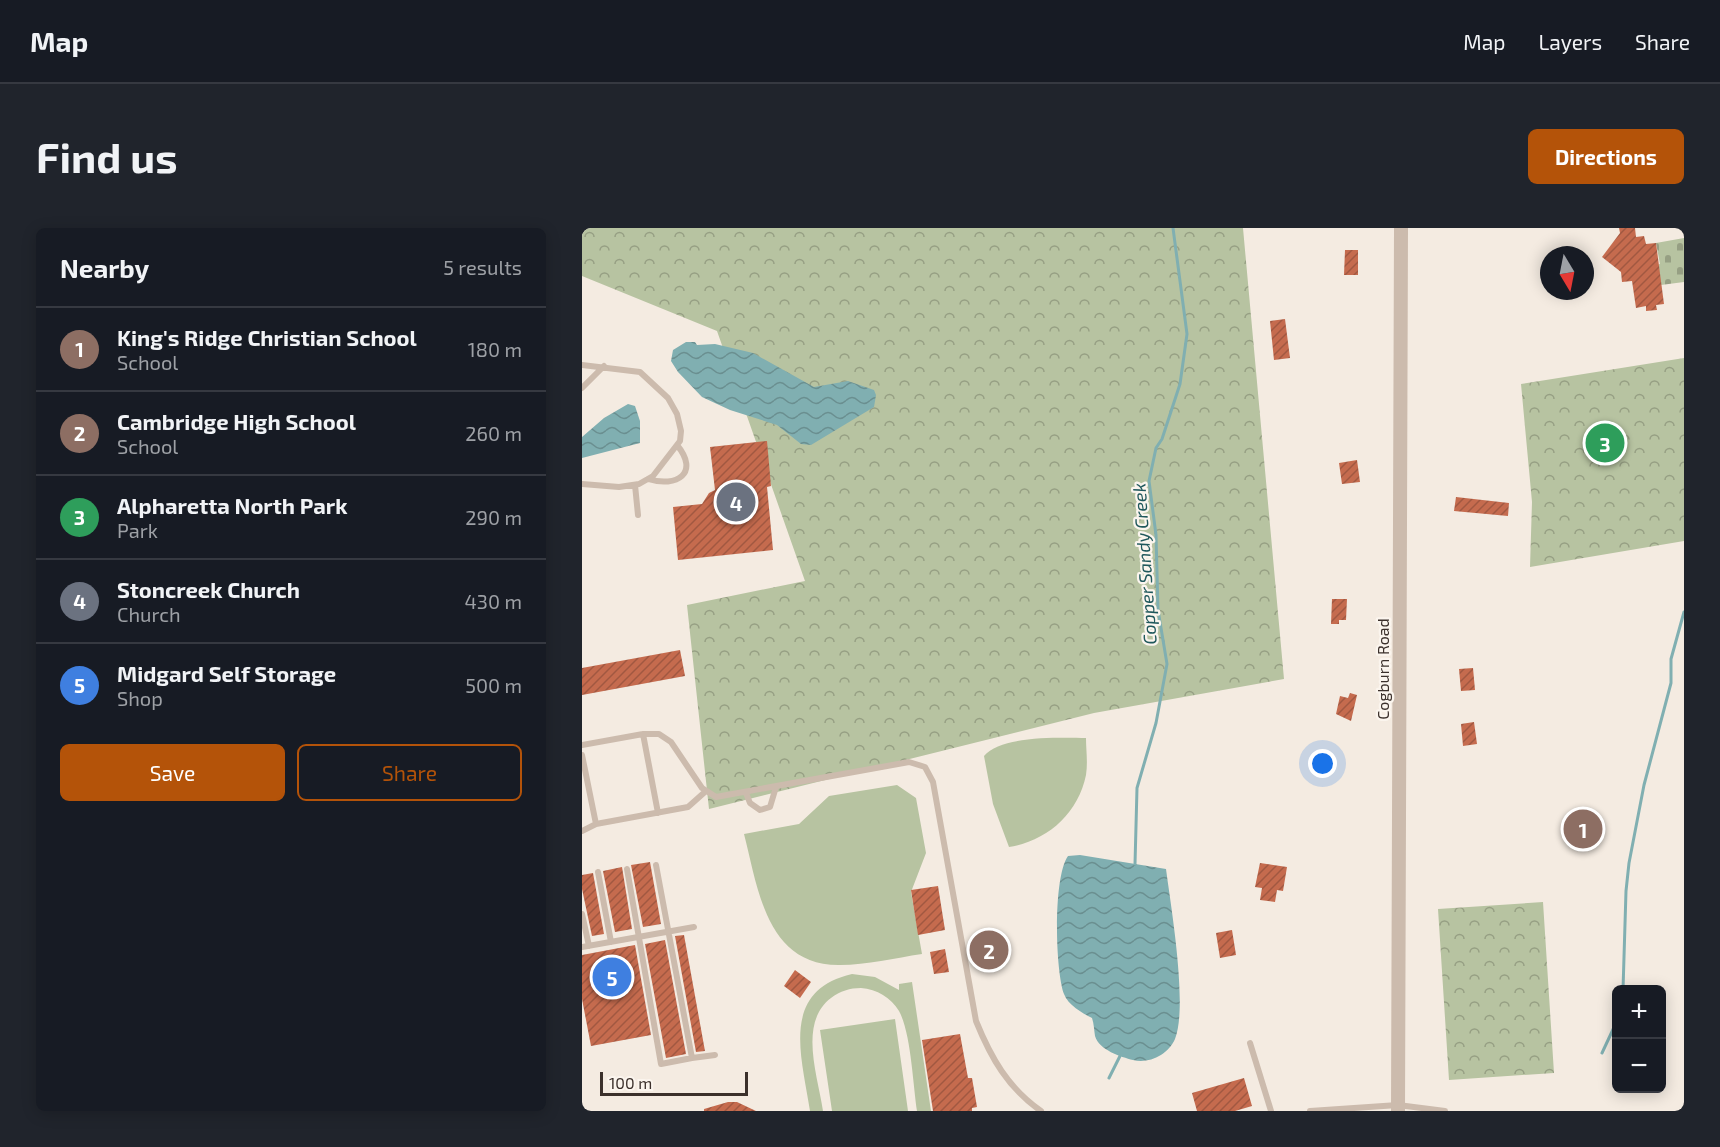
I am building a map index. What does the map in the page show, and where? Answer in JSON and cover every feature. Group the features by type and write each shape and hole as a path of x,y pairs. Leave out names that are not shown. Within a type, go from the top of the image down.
{"street":[{"name":"Cogburn Road","path":"1398,1108 1401,228"}],"lane":[{"path":"582,365 640,372 668,398 677,414 681,431 677,445 648,478 634,485 582,484"},
{"path":"582,388 604,366"},
{"path":"648,478 664,484 680,478 686,470 686,462 684,454 677,445"},
{"path":"634,485 638,515"},
{"path":"643,734 658,813"},
{"path":"582,745 643,734 659,734 670,742 706,791 716,797 776,788 909,762 925,767 933,783 976,1021 989,1054 1010,1084 1041,1111"},
{"path":"582,754 597,824"},
{"path":"746,793 750,803 760,810 770,807 776,788"},
{"path":"582,831 597,824 688,807 706,791"},
{"path":"656,865 692,1058"},
{"path":"627,869 641,937 661,1064 715,1055"},
{"path":"597,872 611,942"},
{"path":"582,914 585,946 694,927"},
{"path":"1250,1043 1271,1111"},
{"path":"1310,1111 1398,1108 1445,1111"}],"green space":[{"path":"582,228 1243,228 1284,679 1094,713 709,809 687,605 805,581 717,331 582,276"},
{"path":"1684,238 1684,282 1661,285 1652,266 1660,264 1656,243"},
{"path":"1684,358 1684,541 1530,567 1532,502 1521,384"},
{"path":"1086,738 1086,775 1076,802 1059,823 1048,832 1023,844 1009,847 993,804 984,756 1003,744 1017,741"},
{"path":"897,785 916,798 926,853 911,892 922,954 871,963 840,965 815,962 796,953 781,938 770,920 754,877 744,834 799,824 829,796"},
{"path":"1543,902 1554,1073 1449,1080 1438,909"},
{"path":"852,974 875,977 899,990 899,984 912,982 931,1111 917,1111 909,1045 899,1011 883,995 861,988 845,990 831,998 821,1009 815,1021 813,1051 823,1111 810,1111 801,1048 801,1029 805,1011 814,995 829,983"},
{"path":"895,1019 908,1111 832,1111 820,1030"}],"water":[{"path":"686,342 695,342 697,345 715,344 753,353 814,387 848,381 874,390 876,395 874,407 811,445 801,444 777,425 730,410 702,397 678,372 671,361 673,350"},
{"path":"628,404 635,406 640,421 640,443 582,458 582,437 604,418"},
{"path":"1080,855 1166,869 1177,956 1180,1004 1179,1024 1175,1039 1168,1050 1157,1057 1139,1061 1117,1055 1106,1049 1097,1041 1092,1018 1072,1005 1064,994 1057,945 1060,883 1068,856"}],"building":[{"path":"1619,228 1635,228 1636,237 1644,236 1646,244 1656,243 1664,304 1656,305 1657,310 1646,311 1646,306 1636,308 1632,281 1622,282 1621,272 1602,257 1620,233"},
{"path":"1345,250 1358,250 1358,275 1344,275"},
{"path":"1285,319 1290,358 1274,360 1270,321"},
{"path":"767,441 771,486 767,487 773,550 678,560 673,507 702,504 709,493 715,490 710,447"},
{"path":"1357,460 1360,482 1342,484 1339,463"},
{"path":"1456,497 1509,503 1508,516 1454,511"},
{"path":"1332,599 1347,599 1346,620 1339,620 1339,624 1331,624"},
{"path":"680,650 685,676 582,695 582,668"},
{"path":"1473,668 1475,690 1461,691 1459,669"},
{"path":"1350,693 1357,695 1351,721 1336,714 1340,696 1348,698"},
{"path":"1474,722 1477,744 1463,746 1461,724"},
{"path":"650,862 661,924 643,927 631,865"},
{"path":"1260,863 1287,867 1283,891 1277,890 1275,902 1260,900 1262,888 1255,887"},
{"path":"622,867 632,929 615,932 603,871"},
{"path":"593,873 604,934 592,936 582,889 582,875"},
{"path":"938,886 945,930 918,935 911,890"},
{"path":"1232,930 1236,955 1220,958 1216,933"},
{"path":"684,935 705,1051 696,1052 675,936"},
{"path":"665,940 686,1054 666,1058 645,944"},
{"path":"635,945 651,1035 591,1046 582,999 582,955"},
{"path":"945,949 949,972 934,974 930,952"},
{"path":"795,970 811,982 800,998 784,986"},
{"path":"960,1034 968,1078 972,1078 977,1107 972,1108 972,1111 933,1111 922,1040"},
{"path":"1244,1078 1252,1106 1235,1111 1197,1111 1192,1093"},
{"path":"728,1102 737,1102 756,1111 704,1111 704,1109"}],"waterway":[{"name":"Copper Sandy Creek","path":"1135,864 1137,788 1156,723 1167,664 1158,610 1156,535 1149,481 1156,448 1162,439 1180,384 1187,334 1173,228"},
{"path":"1623,985 1629,863 1644,785 1671,683 1671,659 1684,612"},
{"path":"1602,1053 1612,1032"},
{"name":"Copper Sandy Creek","path":"1109,1078 1120,1056"}],"place":[{"name":"Alpharetta North Park","path":"1605,443"},
{"name":"Stoncreek Church","path":"736,502"},
{"name":"King's Ridge Christian School","path":"1583,829"},
{"name":"Cambridge High School","path":"989,950"},
{"name":"Midgard Self Storage","path":"612,977"}]}
